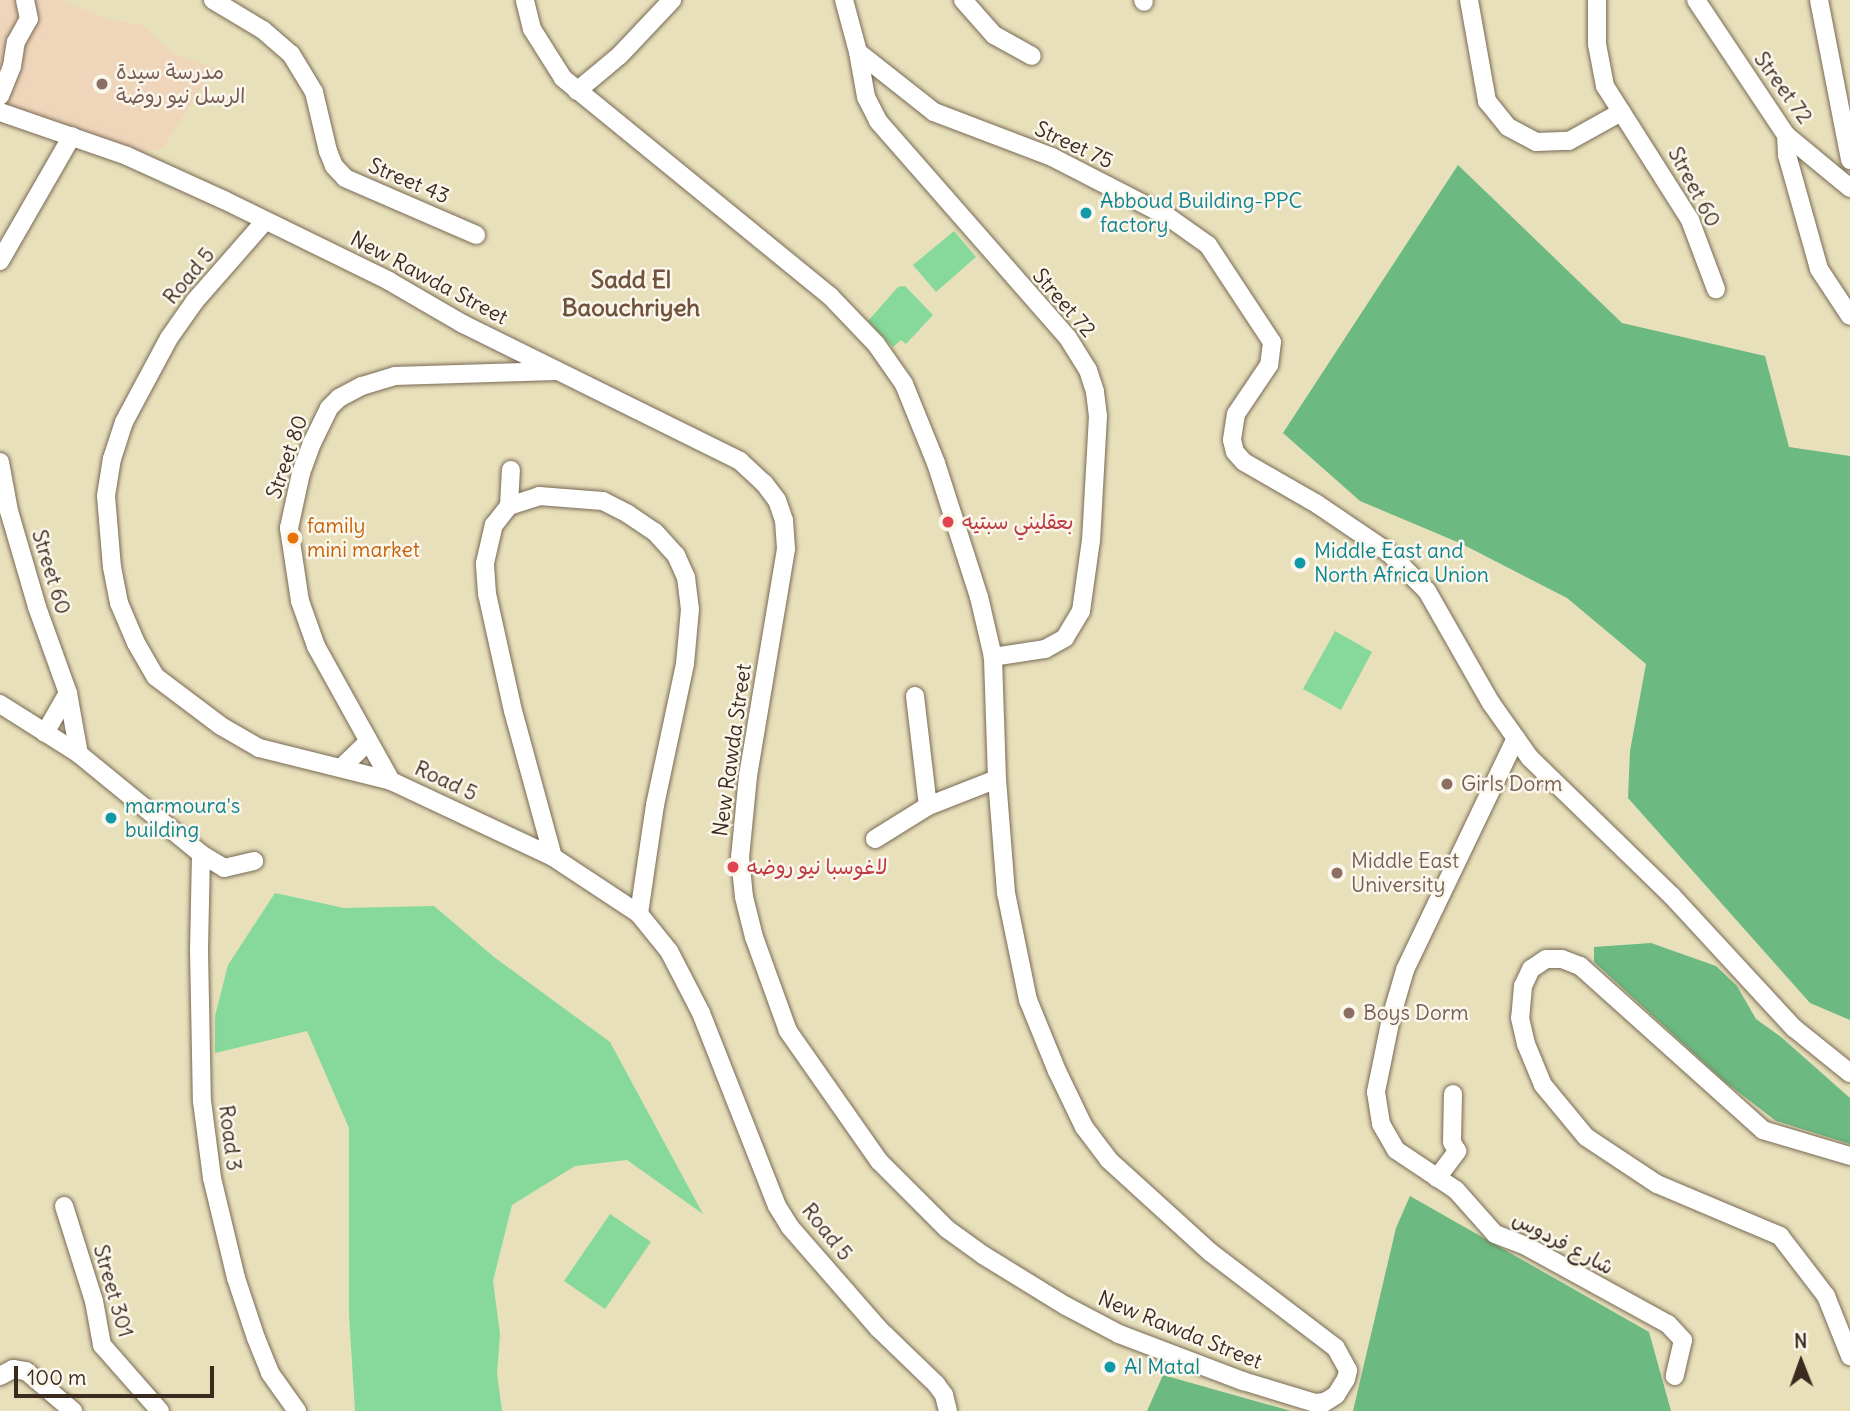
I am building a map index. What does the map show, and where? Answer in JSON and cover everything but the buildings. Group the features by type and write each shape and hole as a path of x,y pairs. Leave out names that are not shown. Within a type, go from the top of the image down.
{"street":[{"path":"0,96 12,66 16,42 29,19 25,0"},
{"name":"Street 43","path":"213,0 263,30 291,54 314,92 328,151 334,166 345,178 476,235"},
{"name":"New Rawda Street","path":"0,112 127,156 265,221 389,281 463,324 740,461 777,500 784,520 786,549 748,776 740,857 744,897 754,937 788,1031 871,1150 947,1229 992,1261 1066,1306 1119,1334 1243,1381 1315,1403 1325,1402 1336,1395 1348,1370 1336,1348 1284,1311 1200,1244 1109,1160 1084,1127 1057,1071 1028,1000 1006,893 997,779 993,657 979,597 932,452 904,384 876,344 811,279 577,91 548,58 531,29 525,0"},
{"path":"577,91 620,55 672,0"},
{"path":"844,0 858,52"},
{"path":"963,0 994,35 1032,56"},
{"path":"1469,0 1488,102 1508,128 1536,142 1569,141 1621,112"},
{"name":"Street 60","path":"1597,0 1600,65 1605,86 1690,220 1716,289"},
{"name":"Street 72","path":"1696,0 1786,135 1850,188"},
{"path":"1819,0 1850,160"},
{"name":"Street 75","path":"858,52 934,112 1052,158 1167,216 1208,245 1272,342 1269,365 1236,414 1231,440 1235,452 1244,462 1317,504 1388,552 1427,591 1491,703 1516,738"},
{"name":"Street 72","path":"858,52 866,97 878,121 1068,338 1088,369 1095,393 1098,416 1091,540 1081,611 1065,638 1045,649 993,657"},
{"path":"1786,135 1787,155 1819,269 1850,316"},
{"path":"0,261 72,136"},
{"name":"Road 5","path":"265,221 195,301 169,338 124,422 112,458 106,496 118,603 156,677 221,726 259,748 391,781 553,857 639,914 668,951 701,1013 777,1206 790,1227 878,1328 936,1384 944,1395 948,1411"},
{"name":"Street 80","path":"391,781 316,646 306,623 293,574 289,528 312,443 329,408 339,398 362,386 395,376 558,371"},
{"name":"Street 60","path":"0,462 9,511 30,583 68,693 79,754"},
{"path":"509,506 511,470"},
{"path":"553,857 529,778 487,594 485,563 494,525 509,506 539,496 603,500 655,533 676,555 686,577 690,609 685,664 655,805 639,914"},
{"path":"45,733 68,693"},
{"path":"915,696 928,806"},
{"path":"0,704 79,754 201,854 224,868 254,861"},
{"path":"1516,738 1530,758 1672,896 1794,1028 1850,1073"},
{"name":"شارع فردوس","path":"1516,738 1405,970 1391,1018 1376,1092 1381,1124 1396,1150 1456,1190 1495,1234 1526,1247 1668,1324 1683,1340 1675,1376"},
{"path":"341,768 368,742"},
{"path":"1502,765 1530,758"},
{"path":"875,839 928,806 997,779"},
{"name":"Road 3","path":"201,854 199,950 202,1101 212,1178 236,1278 256,1338 271,1373 297,1411"},
{"path":"1850,1156 1763,1130 1580,966 1562,958 1546,960 1531,969 1523,986 1520,1018 1526,1044 1543,1084 1586,1137 1657,1184 1780,1236 1826,1296 1850,1356"},
{"path":"1437,1178 1457,1151 1452,1142 1453,1094"},
{"name":"Street 301","path":"64,1206 94,1301 102,1345 160,1411"},
{"path":"0,1376 13,1368 26,1371 73,1411"}],"shaded area":[{"name":"مدرسة سيدة الرسل نيو روضة","path":"0,0 59,0 116,21 143,25 173,54 214,68 163,148 138,153 0,101"}],"green space":[{"path":"1458,165 1622,323 1765,356 1789,447 1850,456 1850,1020 1810,1003 1628,798 1630,751 1646,664 1567,598 1462,544 1360,501 1283,433"},
{"path":"954,231 976,257 936,292 913,265"},
{"path":"905,286 933,315 906,344 901,340 893,347 868,321 898,287"},
{"path":"1335,631 1372,652 1341,710 1303,689"},
{"path":"275,893 344,908 434,906 494,957 610,1042 703,1214 627,1160 575,1166 512,1205 493,1281 500,1334 497,1374 502,1411 355,1411 349,1314 349,1128 307,1031 215,1053 215,1016 228,965"},
{"path":"1651,943 1716,966 1737,986 1756,1019 1781,1037 1850,1098 1850,1144 1776,1121 1724,1081 1594,962 1594,947"},
{"path":"1410,1196 1649,1332 1671,1411 1353,1411 1396,1228"},
{"path":"610,1214 651,1242 605,1309 564,1281"},
{"path":"1163,1375 1291,1411 1147,1411"}],"place":[{"name":"مدرسة سيدة الرسل نيو روضة","path":"102,84"},
{"name":"Abboud Building-PPC factory","path":"1086,213"},
{"name":"بعقليني سبتيه","path":"948,522"},
{"name":"family mini market","path":"293,538"},
{"name":"Middle East and North Africa Union","path":"1300,563"},
{"name":"Girls Dorm","path":"1447,784"},
{"name":"marmoura's building","path":"111,818"},
{"name":"لاغوسبا نيو روضه","path":"733,867"},
{"name":"Middle East University","path":"1337,873"},
{"name":"Boys Dorm","path":"1349,1013"},
{"name":"Al Matal","path":"1110,1367"}],"district":[{"name":"Sadd El Baouchriyeh","path":"631,294"}]}
